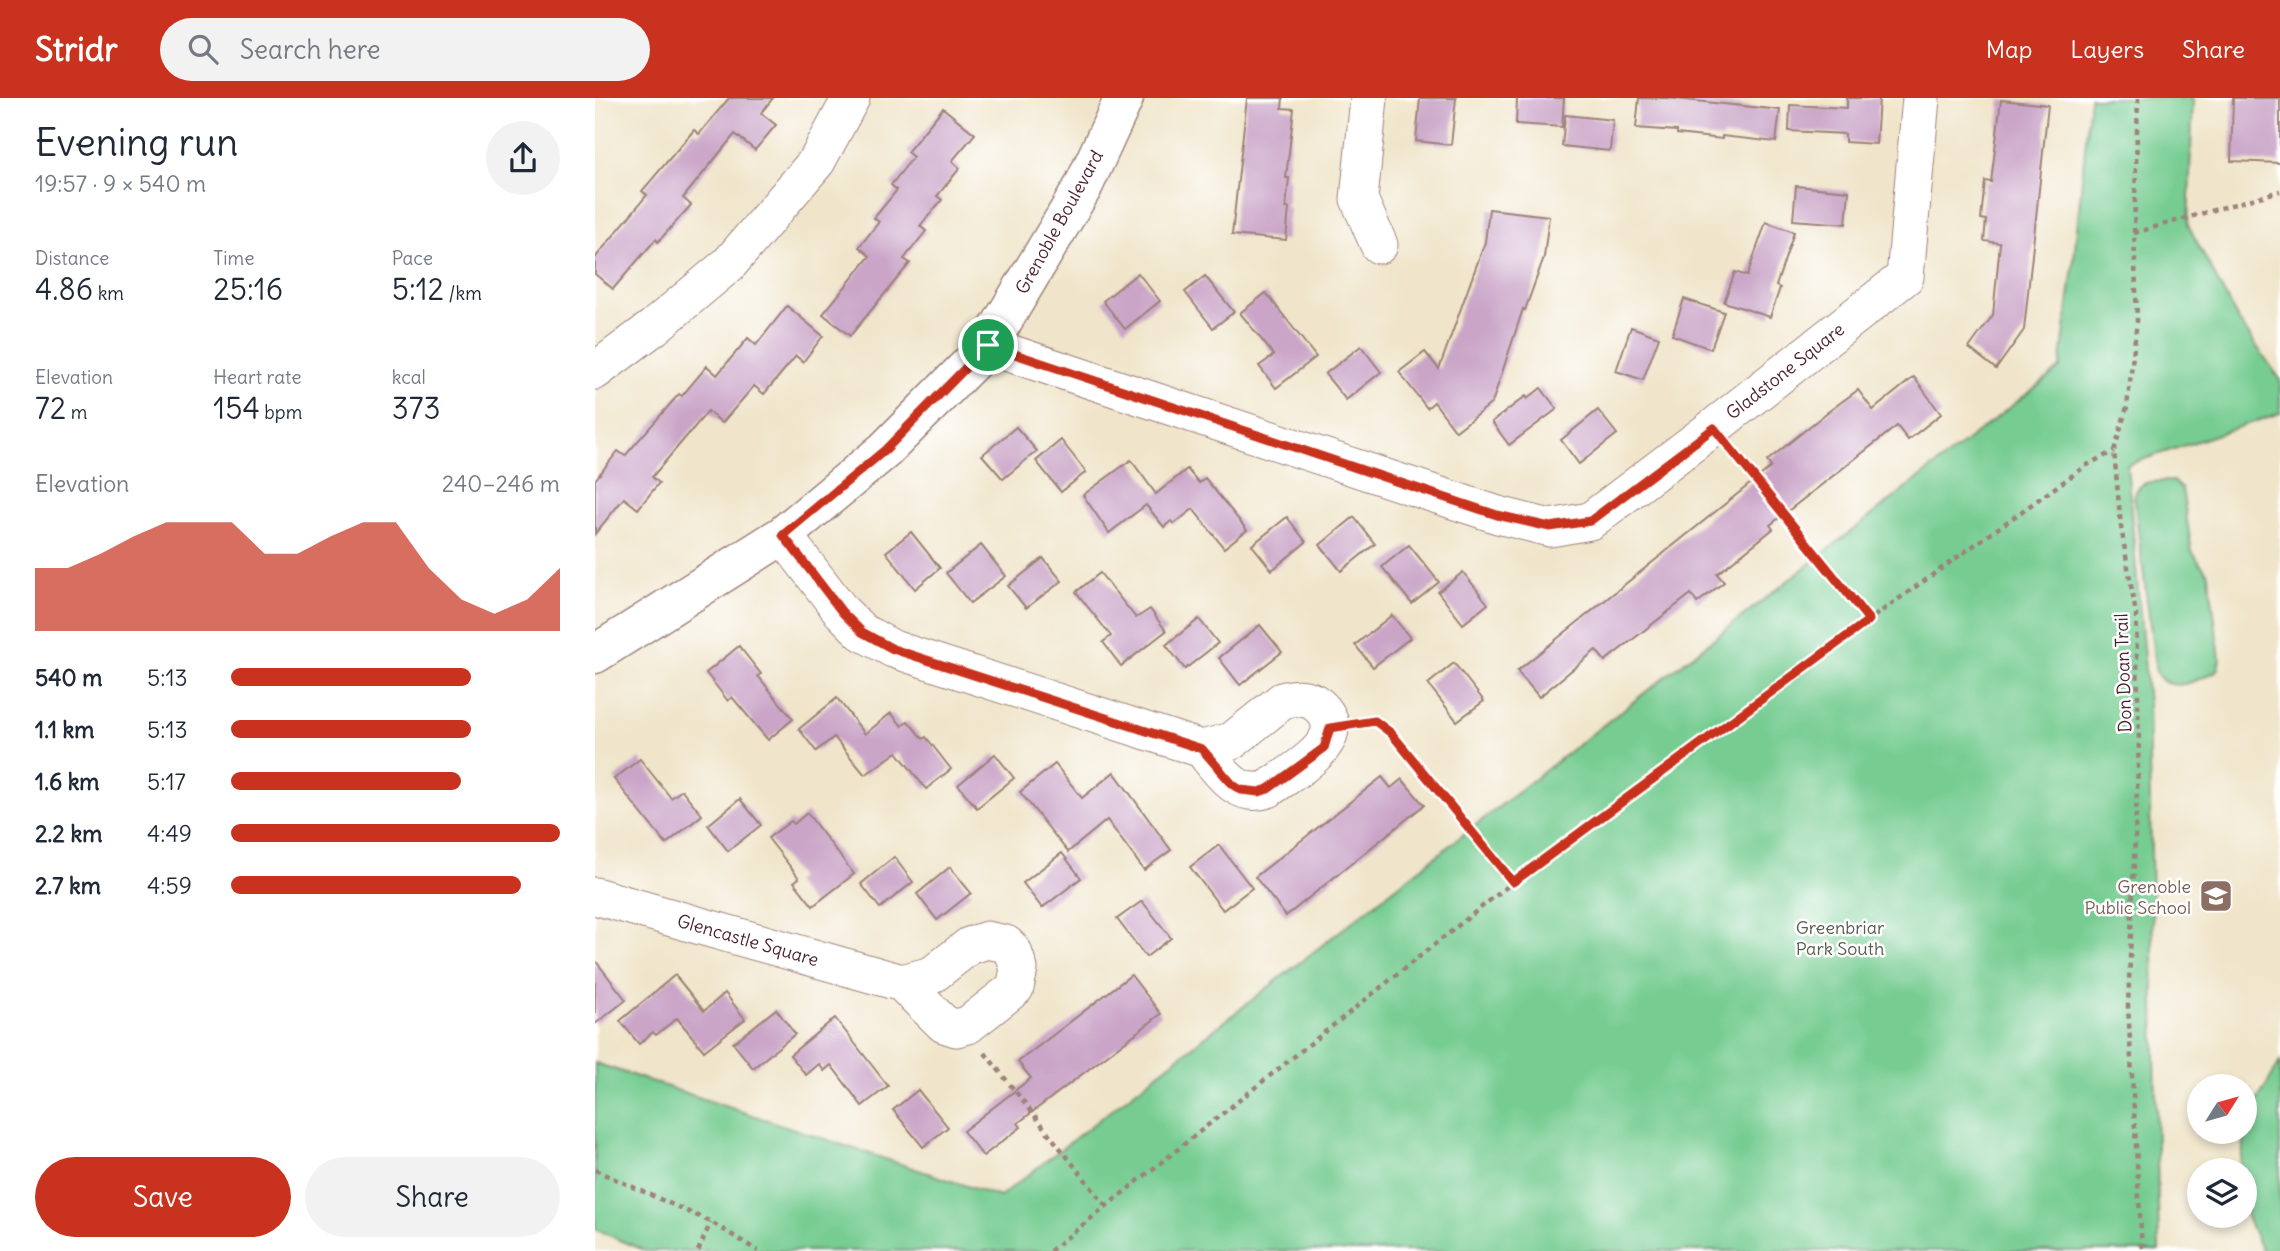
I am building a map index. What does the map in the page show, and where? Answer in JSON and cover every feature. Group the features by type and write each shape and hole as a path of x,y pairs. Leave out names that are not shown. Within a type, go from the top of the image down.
{"street":[{"path":"595,371 654,327 729,264 817,161 851,98"},
{"name":"Grenoble Boulevard","path":"595,654 783,535 885,450 988,345 1083,187 1123,98"},
{"path":"1369,98 1359,199 1379,245"},
{"name":"Gladstone Square","path":"988,345 1497,515 1550,527 1590,521 1714,428 1905,277 1921,98"},
{"path":"783,535 842,612 862,632 893,649 1202,749 1233,785 1241,790 1259,792 1268,789 1324,748 1330,728 1322,708 1313,701 1292,698 1282,701 1232,741 1202,749"},
{"name":"Glencastle Square","path":"595,896 902,983 944,1024 962,1028"},
{"path":"902,983 932,975 978,941 1006,944 1013,951 1019,969 1015,988 962,1028"}],"path":[{"name":"Don Doan Trail","path":"2138,98 2134,233 2137,321 2127,407 2114,451 2121,527 2136,614 2139,742 2128,1006 2142,1251"},
{"path":"2134,233 2280,191"},
{"path":"1714,428 1869,620"},
{"path":"1051,1251 1513,882 1869,620 2087,465 2114,451"},
{"path":"1330,728 1375,721 1391,733 1513,882"},
{"path":"962,1028 1106,1206"},
{"path":"595,1170 711,1222 758,1251"},
{"path":"698,1251 711,1222"}],"green space":[{"name":"Greenbriar Park South","path":"2090,98 2193,98 2188,225 2238,320 2280,379 2280,413 2127,465 2148,705 2159,1251 645,1251 595,1229 595,1063 1000,1197 2060,368"},
{"path":"2173,481 2182,489 2192,552 2209,575 2220,659 2215,672 2183,684 2168,683 2156,672 2134,497 2144,484"},
{"path":"2280,1062 2280,1251 2262,1251 2252,1228 2257,1228 2257,1158 2241,1158 2244,1144 2257,1144 2257,1101"}],"building":[{"path":"729,98 773,98 761,113 776,125 755,150 735,134 683,198 691,205 658,242 656,239 613,289 595,274 595,258 647,195 642,191 694,130 699,134"},
{"path":"1247,98 1283,98 1282,108 1294,109 1286,178 1289,178 1286,208 1289,208 1286,240 1232,235"},
{"path":"1420,98 1456,98 1451,145 1416,141"},
{"path":"1517,98 1564,98 1562,127 1516,124"},
{"path":"1639,98 1667,98 1780,110 1776,142 1722,136 1722,139 1677,134 1677,131 1636,128"},
{"path":"1847,98 1879,98 1876,144 1845,142 1845,134 1789,131 1790,105 1847,108"},
{"path":"2233,98 2280,98 2280,163 2231,161"},
{"path":"2001,100 2048,105 2024,330 1996,369 1969,348 1993,315 2000,243 1984,241 1986,220 1981,219 1985,181 1991,182"},
{"path":"943,108 975,134 952,161 960,168 937,196 942,200 920,226 926,231 904,259 910,263 850,336 823,314 870,256 859,247 879,222 874,218 897,190 891,185 913,157 907,152"},
{"path":"1565,115 1613,120 1610,151 1562,146"},
{"path":"1796,186 1849,191 1846,224 1793,220"},
{"path":"1489,209 1549,216 1544,257 1525,310 1523,309 1492,403 1456,431 1434,402 1427,408 1399,372 1425,352 1439,369 1485,242"},
{"path":"1766,222 1794,232 1776,286 1780,288 1770,317 1724,302 1735,272 1747,276"},
{"path":"1138,273 1160,301 1125,329 1103,301"},
{"path":"1205,276 1234,312 1213,328 1185,292"},
{"path":"1266,293 1316,357 1276,388 1259,366 1274,355 1240,313"},
{"path":"1684,299 1724,312 1711,349 1672,335"},
{"path":"787,306 823,336 803,362 796,356 764,394 754,386 722,423 708,411 652,477 659,483 638,509 624,498 595,534 595,480 618,451 625,456 707,366 717,375 748,338 756,345"},
{"path":"1631,327 1659,337 1643,380 1616,371"},
{"path":"1361,346 1381,372 1346,400 1325,374"},
{"path":"1914,377 1941,414 1908,440 1897,426 1770,525 1773,529 1717,574 1724,582 1697,603 1691,594 1605,661 1596,650 1539,697 1517,671 1771,467 1767,461 1825,414 1858,390 1873,410"},
{"path":"1541,388 1557,409 1509,445 1492,422"},
{"path":"1598,410 1617,434 1579,464 1561,440"},
{"path":"1016,427 1037,451 1003,479 982,455"},
{"path":"1061,440 1086,472 1061,492 1036,461"},
{"path":"1131,460 1156,494 1187,469 1199,483 1205,478 1247,530 1224,548 1193,509 1174,524 1171,521 1164,527 1146,505 1109,533 1083,495"},
{"path":"1287,517 1306,542 1272,570 1252,545"},
{"path":"1354,517 1375,544 1341,571 1320,545"},
{"path":"911,532 940,568 915,589 886,552"},
{"path":"981,545 1006,576 970,603 946,573"},
{"path":"1409,545 1439,582 1412,604 1382,567"},
{"path":"1043,558 1062,581 1026,608 1008,586"},
{"path":"1463,572 1488,604 1463,624 1438,592"},
{"path":"1100,573 1136,618 1150,609 1166,631 1121,666 1103,642 1111,636 1076,592"},
{"path":"1392,615 1410,638 1373,667 1355,645"},
{"path":"1199,619 1218,643 1185,669 1166,645"},
{"path":"1260,625 1282,652 1240,685 1219,658"},
{"path":"739,646 761,674 758,676 793,719 768,740 732,697 728,701 706,673"},
{"path":"1454,663 1484,701 1457,721 1428,684"},
{"path":"837,698 865,734 891,713 902,726 908,721 923,739 926,737 951,769 926,789 897,752 865,775 834,737 816,751 799,729"},
{"path":"995,754 1014,778 977,808 958,785"},
{"path":"640,759 671,798 682,790 702,815 666,844 614,779"},
{"path":"1055,764 1082,798 1114,772 1171,850 1144,870 1107,820 1068,852 1020,792"},
{"path":"1382,777 1391,788 1402,779 1424,805 1286,916 1255,877"},
{"path":"740,799 761,825 728,851 708,825"},
{"path":"807,813 854,874 813,906 794,882 799,878 768,838 791,821 794,824"},
{"path":"1219,845 1252,888 1223,910 1190,867"},
{"path":"1062,853 1081,878 1042,908 1023,883"},
{"path":"894,857 913,882 880,908 861,884"},
{"path":"950,867 971,893 937,920 917,894"},
{"path":"1142,901 1171,938 1146,957 1117,919"},
{"path":"595,960 626,1000 595,1024"},
{"path":"675,975 704,1011 725,993 745,1019 704,1051 677,1018 656,1035 653,1032 639,1044 620,1021"},
{"path":"1131,975 1161,1014 1018,1123 1021,1127 983,1156 963,1131 1031,1078 1018,1062"},
{"path":"776,1009 795,1034 753,1068 733,1043"},
{"path":"835,1018 888,1086 862,1106 831,1065 824,1071 819,1064 806,1075 790,1055"},
{"path":"918,1090 948,1127 923,1147 893,1110"}],"place":[{"name":"Grenoble Public School","path":"2216,896"}],"route":[{"path":"988,345 1497,515 1550,527 1590,521 1714,428 1869,620 1513,882 1391,733 1375,721 1330,728 1324,748 1268,789 1250,792 1233,785 1202,749 893,649 862,632 842,612 783,535 885,450 988,345"}]}
